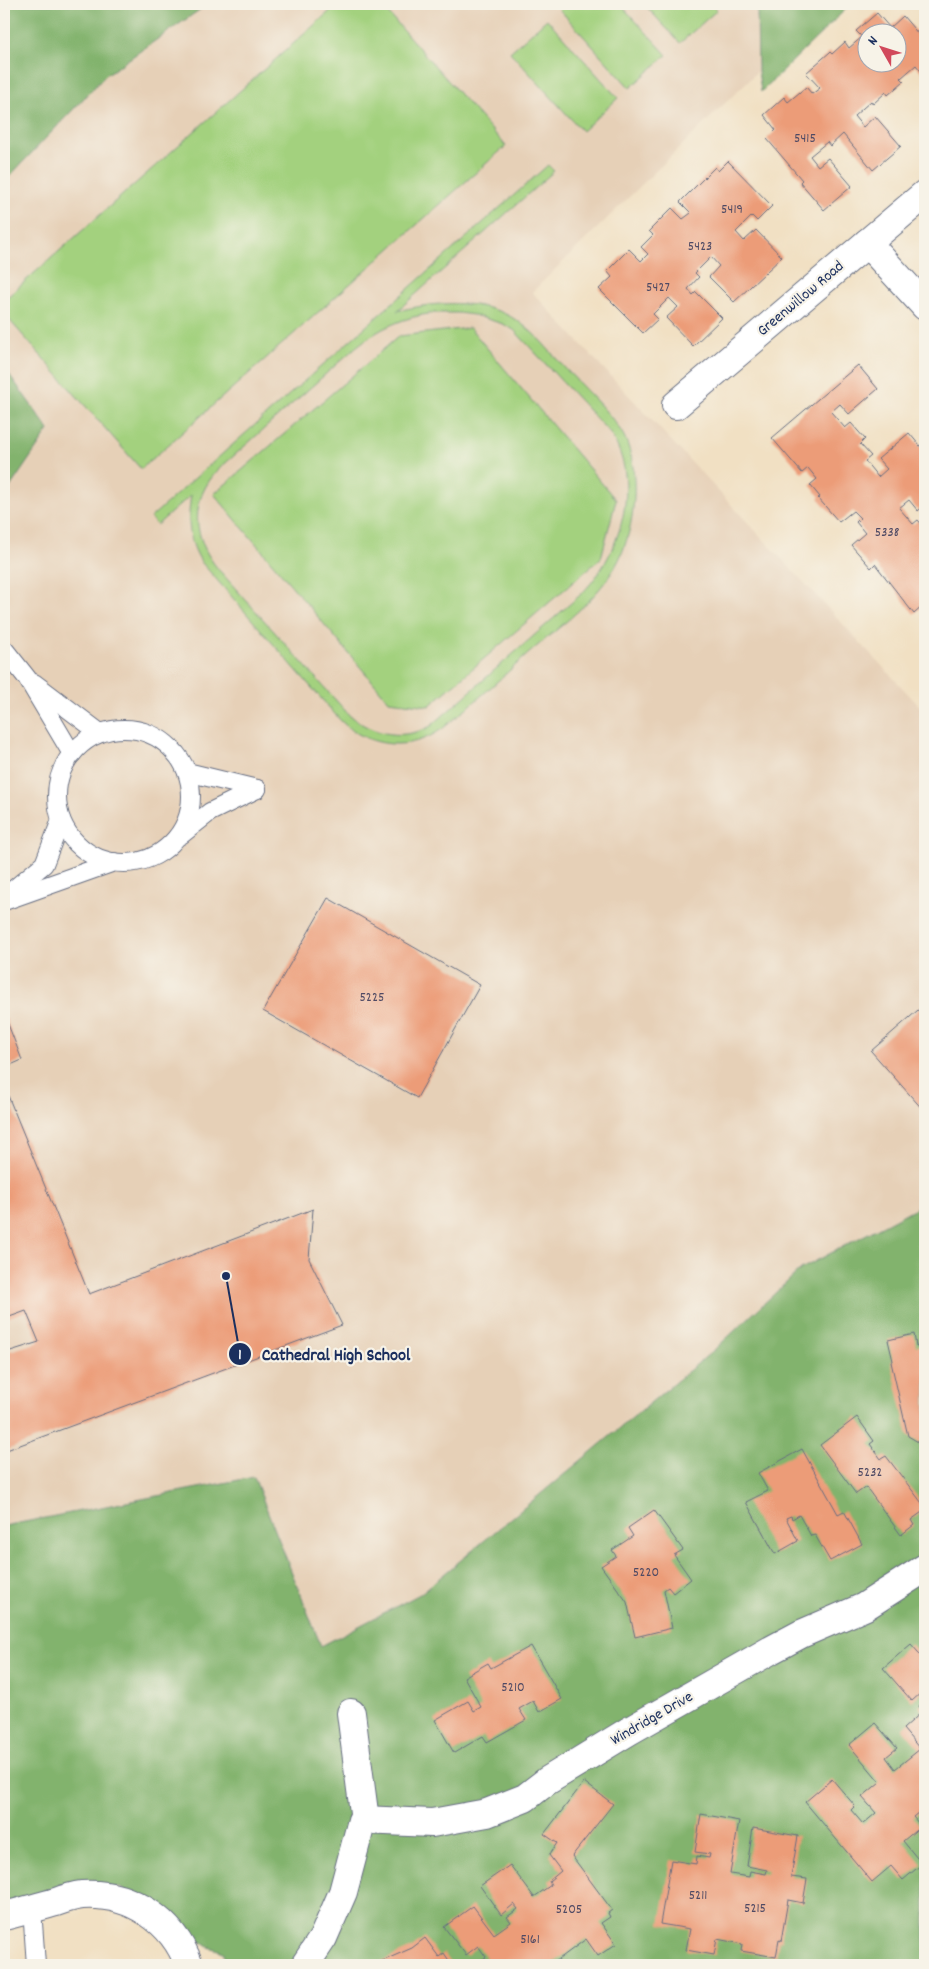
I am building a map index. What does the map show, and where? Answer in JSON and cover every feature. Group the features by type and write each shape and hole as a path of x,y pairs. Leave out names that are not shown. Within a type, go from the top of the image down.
{"street":[{"name":"Greenwillow Road","path":"676,404 925,194"},
{"path":"867,243 925,306"},
{"name":"Windridge Drive","path":"365,1820 432,1823 487,1813 525,1798 547,1782 629,1731 770,1650 801,1634 864,1607 925,1568"},
{"path":"305,1965 323,1938 343,1892 362,1820 365,1820 351,1713"},
{"path":"4,1916 81,1895 101,1895 121,1899 148,1912 164,1924 180,1943 189,1965"}],"lane":[{"path":"4,649 27,678 72,754"},
{"path":"27,678 100,733"},
{"path":"176,838 185,823 191,806 191,789 187,772 176,753 161,740 141,731 121,729 100,733 84,742 72,754 62,769 58,786 57,803 61,820 73,840 91,855 114,862 131,863 148,859 163,850 210,812 257,789 187,772"},
{"path":"4,899 44,864 61,820"},
{"path":"4,899 114,862"},
{"path":"32,1909 36,1965"}],"shaded area":[{"path":"208,4 754,4 757,8 758,71 532,292 925,712 925,1203 801,1269 714,1350 420,1594 321,1646 254,1477 4,1526 4,496 49,430 4,367 4,182 106,75"}],"green space":[{"path":"4,4 208,4 106,75 4,182"},
{"path":"338,4 380,4 506,146 141,469 4,314 4,300"},
{"path":"564,4 620,4 667,55 630,88 559,9"},
{"path":"644,4 711,4 717,10 680,43"},
{"path":"754,4 851,4 761,92 758,71 757,8"},
{"path":"547,19 618,98 582,131 510,52"},
{"path":"548,165 554,171 397,311 436,304 475,305 501,312 520,322 528,329 601,406 621,431 632,459 634,475 631,524 622,553 604,583 593,596 464,711 430,736 403,744 377,741 364,737 352,730 341,721 202,563 191,539 189,514 191,495 157,525 150,518","holes":["434,313 474,315 503,324 514,330 609,432 619,452 625,473 626,495 616,540 606,561 579,596 431,726 410,733 389,734 369,728 350,716 218,569 209,557 199,531 199,506 209,481 219,469 365,340 392,324 412,317"]},
{"path":"470,328 616,500 601,558 429,706 389,701 214,494 399,336"},
{"path":"4,367 49,430 4,496"},
{"path":"925,1203 925,1965 225,1965 224,1952 209,1947 119,1887 4,1907 4,1526 254,1477 321,1646 420,1594 714,1350 801,1269"}],"building":[{"path":"877,13 885,22 866,22"},
{"path":"903,16 925,42 925,76 916,65 901,78 904,81 888,95 886,92 873,104 871,101 854,116 863,127 875,116 901,146 873,170 843,134 830,146 827,142 810,156 818,166 828,158 852,186 824,210 800,182 802,180 767,139 776,130 764,115 784,97 788,102 806,87 812,94 820,88 806,73 830,52 832,54 845,42 849,48 856,42 856,72 906,72 906,22 896,22"},
{"path":"728,161 772,206 757,221 752,216 736,232 744,241 756,230 782,257 734,302 709,277 719,266 711,257 695,273 699,277 688,289 693,295 696,292 722,318 693,346 666,318 678,307 669,298 653,314 658,319 643,333 599,289 612,277 607,271 629,249 641,261 648,254 641,247 653,235 649,231 672,208 683,219 691,213 680,202 715,167 718,171"},
{"path":"858,365 878,389 849,414 840,404 831,412 845,428 851,423 865,439 860,444 871,456 865,461 878,477 887,469 878,459 909,433 925,452 925,505 918,511 909,500 899,508 913,524 918,520 925,528 925,604 914,614 875,564 871,568 851,545 865,533 856,522 860,518 853,511 839,522 818,498 820,497 810,485 817,479 808,468 802,473 772,438"},
{"path":"328,898 480,985 417,1098 263,1011"},
{"path":"925,1004 925,1112 871,1051"},
{"path":"4,1014 22,1060 4,1068"},
{"path":"4,1086 89,1294 313,1209 309,1259 342,1325 4,1451 4,1353 39,1342 26,1311 4,1319"},
{"path":"914,1334 916,1346 925,1344 925,1446 908,1436 891,1362 893,1361 888,1340"},
{"path":"857,1417 874,1441 870,1444 881,1459 886,1456 925,1507 925,1510 911,1520 914,1525 901,1535 866,1487 856,1494 820,1445"},
{"path":"802,1449 838,1514 844,1511 862,1544 830,1561 815,1535 811,1536 799,1515 792,1519 791,1516 786,1518 798,1541 775,1554 746,1502 768,1491 758,1473"},
{"path":"654,1510 683,1550 674,1555 691,1579 673,1593 668,1587 664,1590 672,1628 635,1637 627,1602 601,1566 616,1556 612,1550 633,1536 628,1528"},
{"path":"911,1644 925,1660 925,1693 923,1691 912,1701 883,1668"},
{"path":"531,1646 562,1699 539,1712 533,1701 519,1709 526,1720 487,1742 483,1736 454,1753 435,1720 468,1701 474,1711 481,1707 464,1677 488,1663 491,1668"},
{"path":"925,1701 925,1807 913,1817 921,1826 903,1841 922,1864 903,1880 891,1866 872,1882 805,1802 832,1779 855,1806 851,1810 863,1824 876,1813 862,1797 880,1782 849,1745 875,1723 897,1748 886,1757 895,1769 920,1749 903,1729 923,1711 919,1706"},
{"path":"584,1782 613,1804 572,1856 612,1910 608,1913 610,1917 601,1923 616,1944 598,1956 586,1939 551,1965 474,1965 486,1957 478,1946 466,1955 444,1927 473,1906 494,1934 511,1922 507,1917 518,1909 514,1904 501,1915 480,1886 510,1865 534,1897 551,1885 549,1881 561,1871 549,1855 557,1843 544,1834"},
{"path":"701,1814 739,1821 730,1874 749,1877 750,1871 766,1874 767,1870 747,1866 753,1828 798,1836 791,1877 807,1879 803,1903 788,1900 781,1941 779,1940 776,1957 741,1951 742,1944 717,1939 714,1955 686,1950 690,1929 660,1924 671,1860 696,1864 697,1856 709,1858 710,1854 695,1852"},
{"path":"425,1938 439,1957 444,1953 452,1965 381,1965 380,1962 412,1948"}],"place":[{"name":"Cathedral High School","path":"226,1276"}]}
